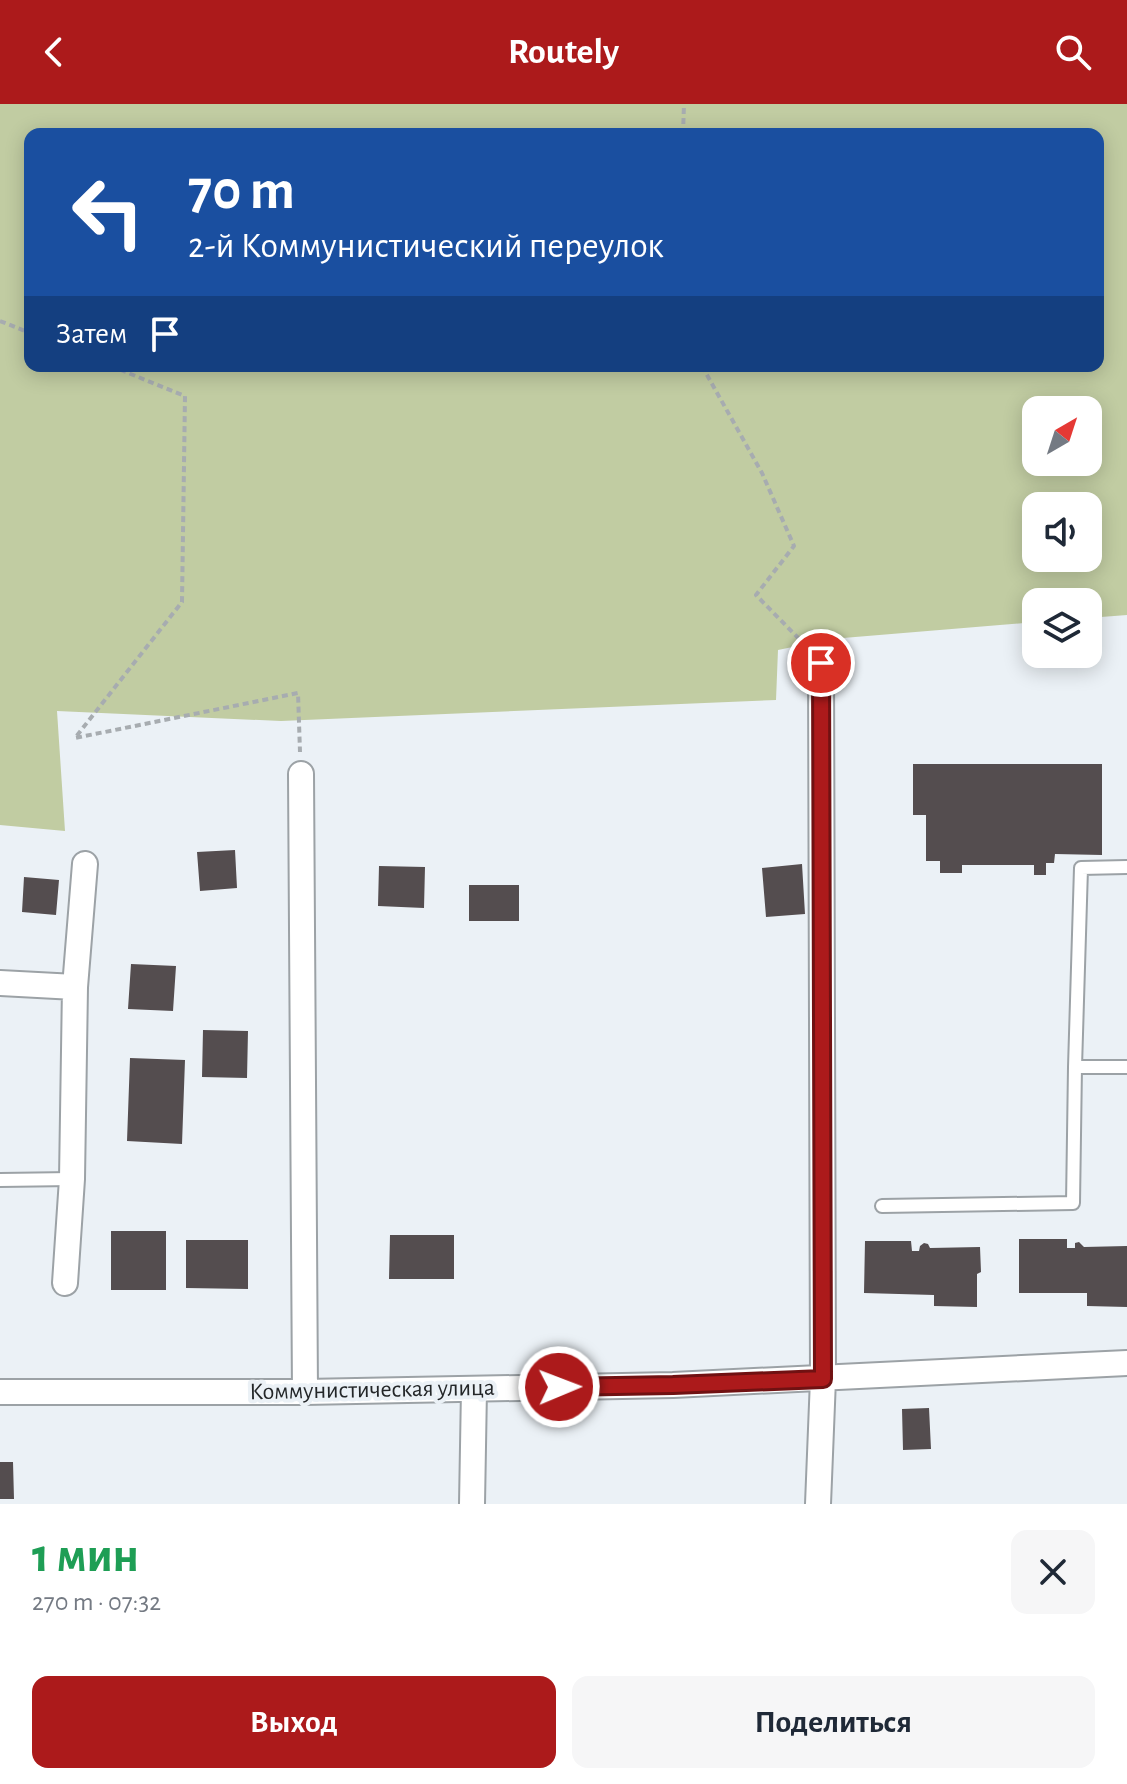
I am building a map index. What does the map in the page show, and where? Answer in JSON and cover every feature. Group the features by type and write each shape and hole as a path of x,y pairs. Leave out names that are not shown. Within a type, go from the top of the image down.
{"street":[{"path":"818,1504 823,1379 821,663"},
{"path":"301,774 305,1392"},
{"path":"65,1283 72,1179 75,987 85,864"},
{"path":"0,983 75,987"},
{"name":"Коммунистическая улица","path":"0,1392 305,1392 673,1385 1127,1363"},
{"path":"472,1504 474,1389"}],"lane":[{"path":"882,1206 1073,1203 1081,868 1127,867"},
{"path":"1075,1067 1127,1067"},
{"path":"0,1180 72,1179"}],"path":[{"path":"683,128 684,104"},
{"path":"0,321 24,331"},
{"path":"126,372 185,396 182,602 75,738 298,693 301,774"},
{"path":"705,372 762,473 794,546 756,595 821,663"}],"green space":[{"path":"0,104 1127,104 1127,615 1102,617 1102,588 1022,588 1022,623 831,639 778,650 776,700 281,721 57,711 65,831 0,825"}],"building":[{"path":"913,764 1102,764 1102,855 1055,854 1054,863 1046,863 1046,875 1034,875 1034,865 962,865 962,873 940,873 940,861 926,861 926,815 913,815"},
{"path":"235,850 237,888 200,891 197,852"},
{"path":"802,864 805,914 766,917 762,868"},
{"path":"379,866 425,867 424,908 378,906"},
{"path":"24,877 59,880 56,915 22,912"},
{"path":"469,885 519,885 519,921 469,921"},
{"path":"131,964 176,966 173,1011 128,1009"},
{"path":"203,1030 248,1031 247,1078 202,1077"},
{"path":"130,1058 185,1060 182,1144 127,1141"},
{"path":"111,1231 166,1231 166,1290 111,1290"},
{"path":"390,1235 454,1235 454,1279 389,1279"},
{"path":"1019,1239 1067,1239 1067,1248 1075,1248 1075,1243 1079,1242 1084,1247 1127,1246 1127,1307 1087,1306 1087,1293 1019,1293"},
{"path":"186,1240 248,1240 248,1289 186,1288"},
{"path":"865,1241 911,1241 912,1251 919,1251 924,1243 930,1248 980,1247 977,1307 934,1306 934,1295 864,1293"},
{"path":"929,1408 931,1449 903,1450 902,1409"},
{"path":"0,1462 13,1462 14,1499 0,1499"}],"route":[{"path":"559,1387 823,1379 821,663"}]}
